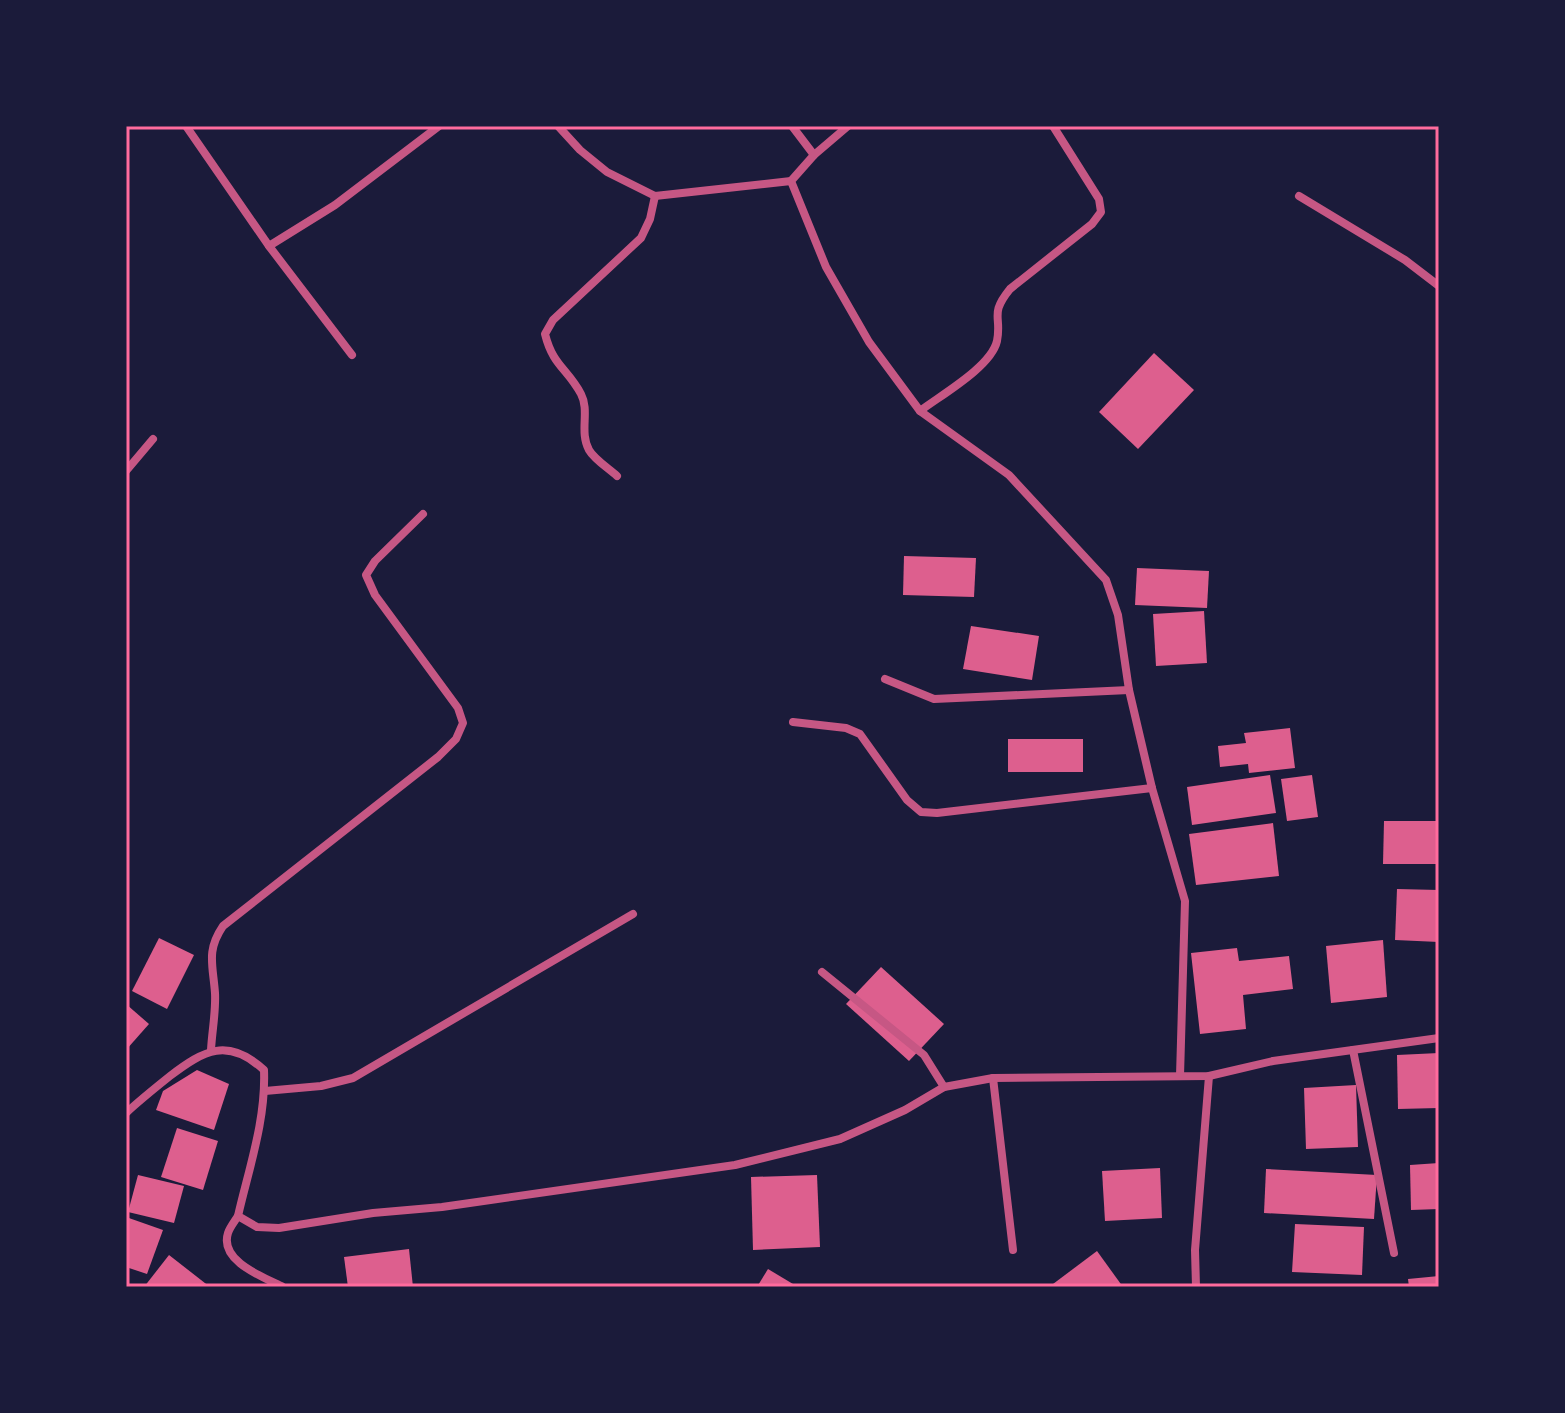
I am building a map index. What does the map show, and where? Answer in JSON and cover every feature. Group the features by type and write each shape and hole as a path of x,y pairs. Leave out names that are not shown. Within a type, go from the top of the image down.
{"street":[{"path":"186,126 269,246 352,355"},
{"path":"269,246 335,205 439,126"},
{"path":"558,126 580,150 607,172 655,196 791,181 814,155 848,126"},
{"path":"792,126 814,155"},
{"path":"920,411 990,357 997,339 996,316 1000,301 1010,289 1092,224 1101,212 1099,199 1053,126"},
{"path":"791,181 826,267 869,342 920,411 1009,475 1106,580 1118,615 1129,690 1152,788 1185,901 1180,1076"},
{"path":"617,476 589,451 584,434 586,411 582,395 550,354 545,334 553,320 641,238 650,219 655,196"},
{"path":"1299,196 1405,260 1439,286"},
{"path":"126,471 153,439"},
{"path":"211,1050 215,995 210,956 214,939 223,926 438,757 456,739 463,723 458,708 375,595 366,575 375,561 423,514"},
{"path":"885,679 934,699 1129,690"},
{"path":"793,722 846,728 860,734 907,800 921,812 937,813 1152,788"},
{"path":"265,1091 321,1086 353,1078 633,914"},
{"path":"822,972 924,1055 944,1087"},
{"path":"238,1216 257,1227 279,1228 735,1165 840,1139 905,1110 944,1087 993,1078 1209,1076 1273,1061 1439,1038"},
{"path":"126,1113 193,1058 211,1050 231,1050 264,1070 265,1091 253,1159 238,1216 228,1234 227,1247 236,1260 283,1287"},
{"path":"1353,1050 1394,1253"},
{"path":"1196,1287 1195,1250 1209,1076"},
{"path":"993,1078 1013,1250"}],"building":[{"path":"1154,353 1194,390 1138,449 1099,412"},
{"path":"904,556 976,558 974,597 903,595"},
{"path":"1137,568 1209,571 1207,608 1135,605"},
{"path":"1204,611 1207,663 1156,666 1153,614"},
{"path":"971,626 1039,636 1032,680 963,669"},
{"path":"1290,728 1295,768 1249,773 1248,764 1220,767 1218,746 1246,743 1244,733"},
{"path":"1008,739 1083,739 1083,772 1008,772"},
{"path":"1270,775 1276,813 1192,825 1187,787"},
{"path":"1312,775 1318,817 1287,821 1281,779"},
{"path":"1384,821 1439,821 1439,864 1383,864"},
{"path":"1273,823 1279,876 1196,885 1189,834"},
{"path":"1397,889 1439,890 1439,942 1395,940"},
{"path":"159,938 194,955 167,1009 132,991"},
{"path":"1383,940 1387,997 1331,1003 1326,946"},
{"path":"1237,948 1239,961 1289,956 1293,989 1243,995 1246,1029 1200,1034 1191,953"},
{"path":"881,967 944,1024 909,1061 846,1004"},
{"path":"126,1004 149,1024 126,1050"},
{"path":"1439,1053 1439,1108 1398,1109 1397,1055"},
{"path":"197,1070 229,1084 214,1130 156,1110 163,1091"},
{"path":"1356,1085 1358,1147 1306,1149 1304,1088"},
{"path":"177,1128 218,1141 203,1190 161,1177"},
{"path":"1439,1163 1439,1209 1411,1210 1410,1165"},
{"path":"1160,1168 1162,1218 1105,1221 1102,1171"},
{"path":"1266,1169 1377,1175 1374,1219 1264,1213"},
{"path":"138,1175 184,1186 174,1223 128,1212"},
{"path":"817,1175 820,1247 753,1250 751,1177"},
{"path":"126,1217 163,1230 147,1274 126,1267"},
{"path":"1295,1224 1364,1227 1362,1275 1292,1272"},
{"path":"409,1249 413,1287 348,1287 344,1257"},
{"path":"1097,1251 1123,1287 1049,1287"},
{"path":"169,1255 210,1287 144,1287"},
{"path":"768,1269 798,1287 757,1287"},
{"path":"1439,1276 1439,1287 1409,1287 1408,1279"}]}
